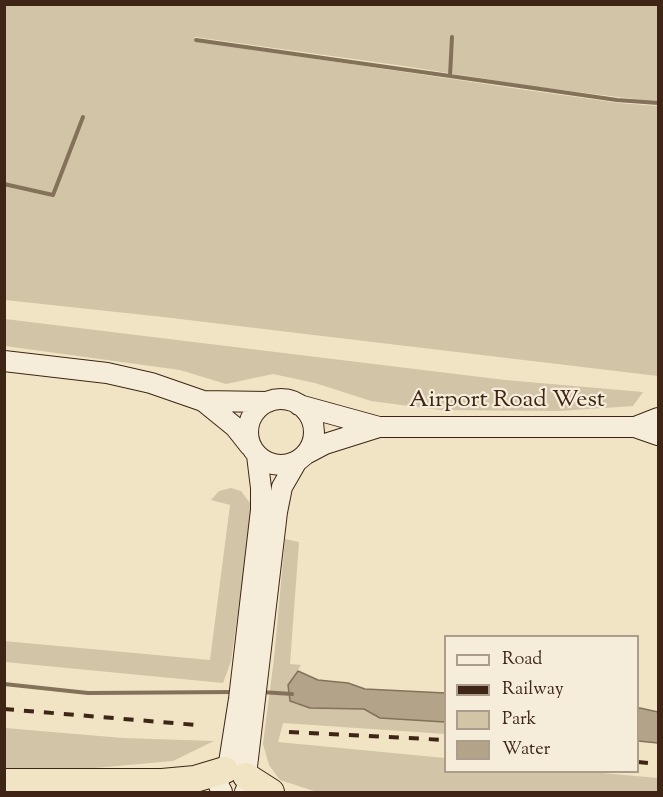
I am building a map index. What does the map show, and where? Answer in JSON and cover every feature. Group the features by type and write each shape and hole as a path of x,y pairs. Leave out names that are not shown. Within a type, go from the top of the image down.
{"highway":[{"path":"4,782 162,782 235,779 271,792"}],"street":[{"path":"4,361 107,373 151,382 203,400 268,402 279,399 290,400 307,413 314,433 312,444 282,487 235,779"},
{"path":"203,400 235,427 265,461 275,465 286,465 301,457"},
{"path":"162,782 191,774 208,766 219,755 234,732 248,691 261,488 254,451 248,437 248,426 252,416 268,402"},
{"name":"Airport Road West","path":"299,405 379,427 635,427 658,435"},
{"name":"Airport Road West","path":"635,427 658,418"},
{"name":"Airport Road West","path":"301,457 325,444 379,427"},
{"path":"234,732 235,779"}],"green space":[{"path":"5,4 658,5 658,102 530,86 195,37 194,41 526,90 658,106 658,376 5,300"},
{"path":"5,319 505,380 643,392 633,406 559,411 440,410 371,401 315,383 273,374 226,384 180,370 5,346"},
{"path":"231,488 241,491 253,507 231,661 223,683 5,662 4,641 210,660 230,505 211,500 219,491"},
{"path":"285,539 299,542 290,664 301,665 288,685 310,708 364,709 380,718 444,722 444,734 283,723 278,742 444,758 444,773 602,773 658,778 658,792 317,792 280,780 269,765 263,744 274,659"},
{"path":"5,728 123,738 214,741 173,761 95,768 5,768"}],"water":[{"path":"298,671 318,680 348,683 365,689 444,693 444,722 380,718 364,709 310,708 290,701 288,685"},
{"path":"639,708 658,712 658,743 639,741"}],"waterway":[{"path":"196,40 450,76 452,37"},
{"path":"450,76 617,100 658,103"},
{"path":"4,184 53,195 83,117"},
{"path":"4,684 88,693 235,692"},
{"path":"261,692 292,694"}],"railway":[{"path":"4,709 197,725"},
{"path":"289,732 444,740"},
{"path":"639,762 658,764"}]}
